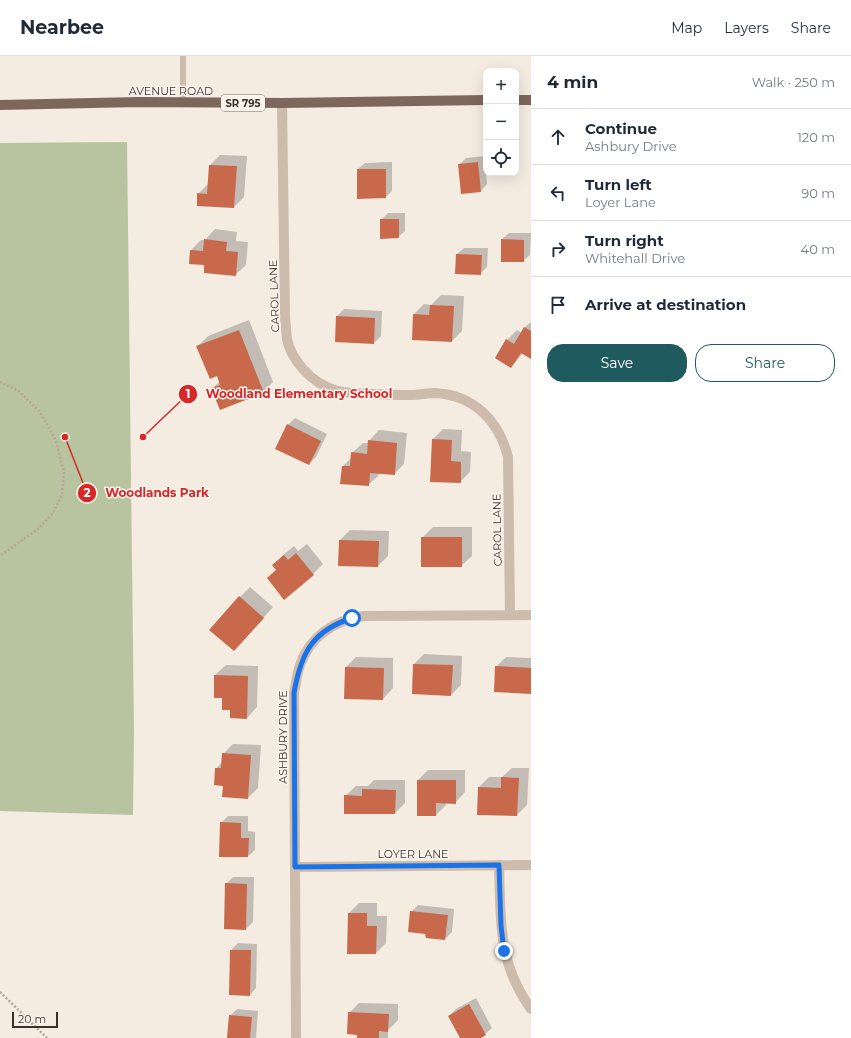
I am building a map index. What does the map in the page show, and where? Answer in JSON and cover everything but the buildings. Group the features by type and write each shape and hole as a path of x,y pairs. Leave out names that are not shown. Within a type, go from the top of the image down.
{"main road":[{"name":"AVENUE ROAD","path":"0,105 483,100"},
{"path":"519,100 531,100"}],"street":[{"name":"CAROL LANE","path":"282,103 285,318 287,340 292,352 308,375 331,389 351,394 413,395 436,393 448,395 469,403 488,416 501,435 508,457 510,615"},
{"name":"ASHBURY DRIVE","path":"296,1038 294,693 300,664 305,653 312,643 330,627 352,618 364,616 531,614"},
{"path":"499,865 501,926 504,951 513,978 531,1009"},
{"name":"LOYER LANE","path":"295,867 531,865"}],"lane":[{"path":"183,56 183,103"}],"path":[{"path":"0,382 19,391 40,412 56,441 64,472 62,494 53,513 38,529 0,556"},
{"path":"0,992 47,1038"}],"green space":[{"path":"127,142 134,731 133,815 0,811 0,143"}],"place":[{"name":"Woodlands Park","path":"65,437"},
{"name":"Woodland Elementary School","path":"143,437"}],"route":[{"path":"352,618 330,627 312,643 305,653 297,675 294,693 295,867 499,865 501,926 504,951"}]}
